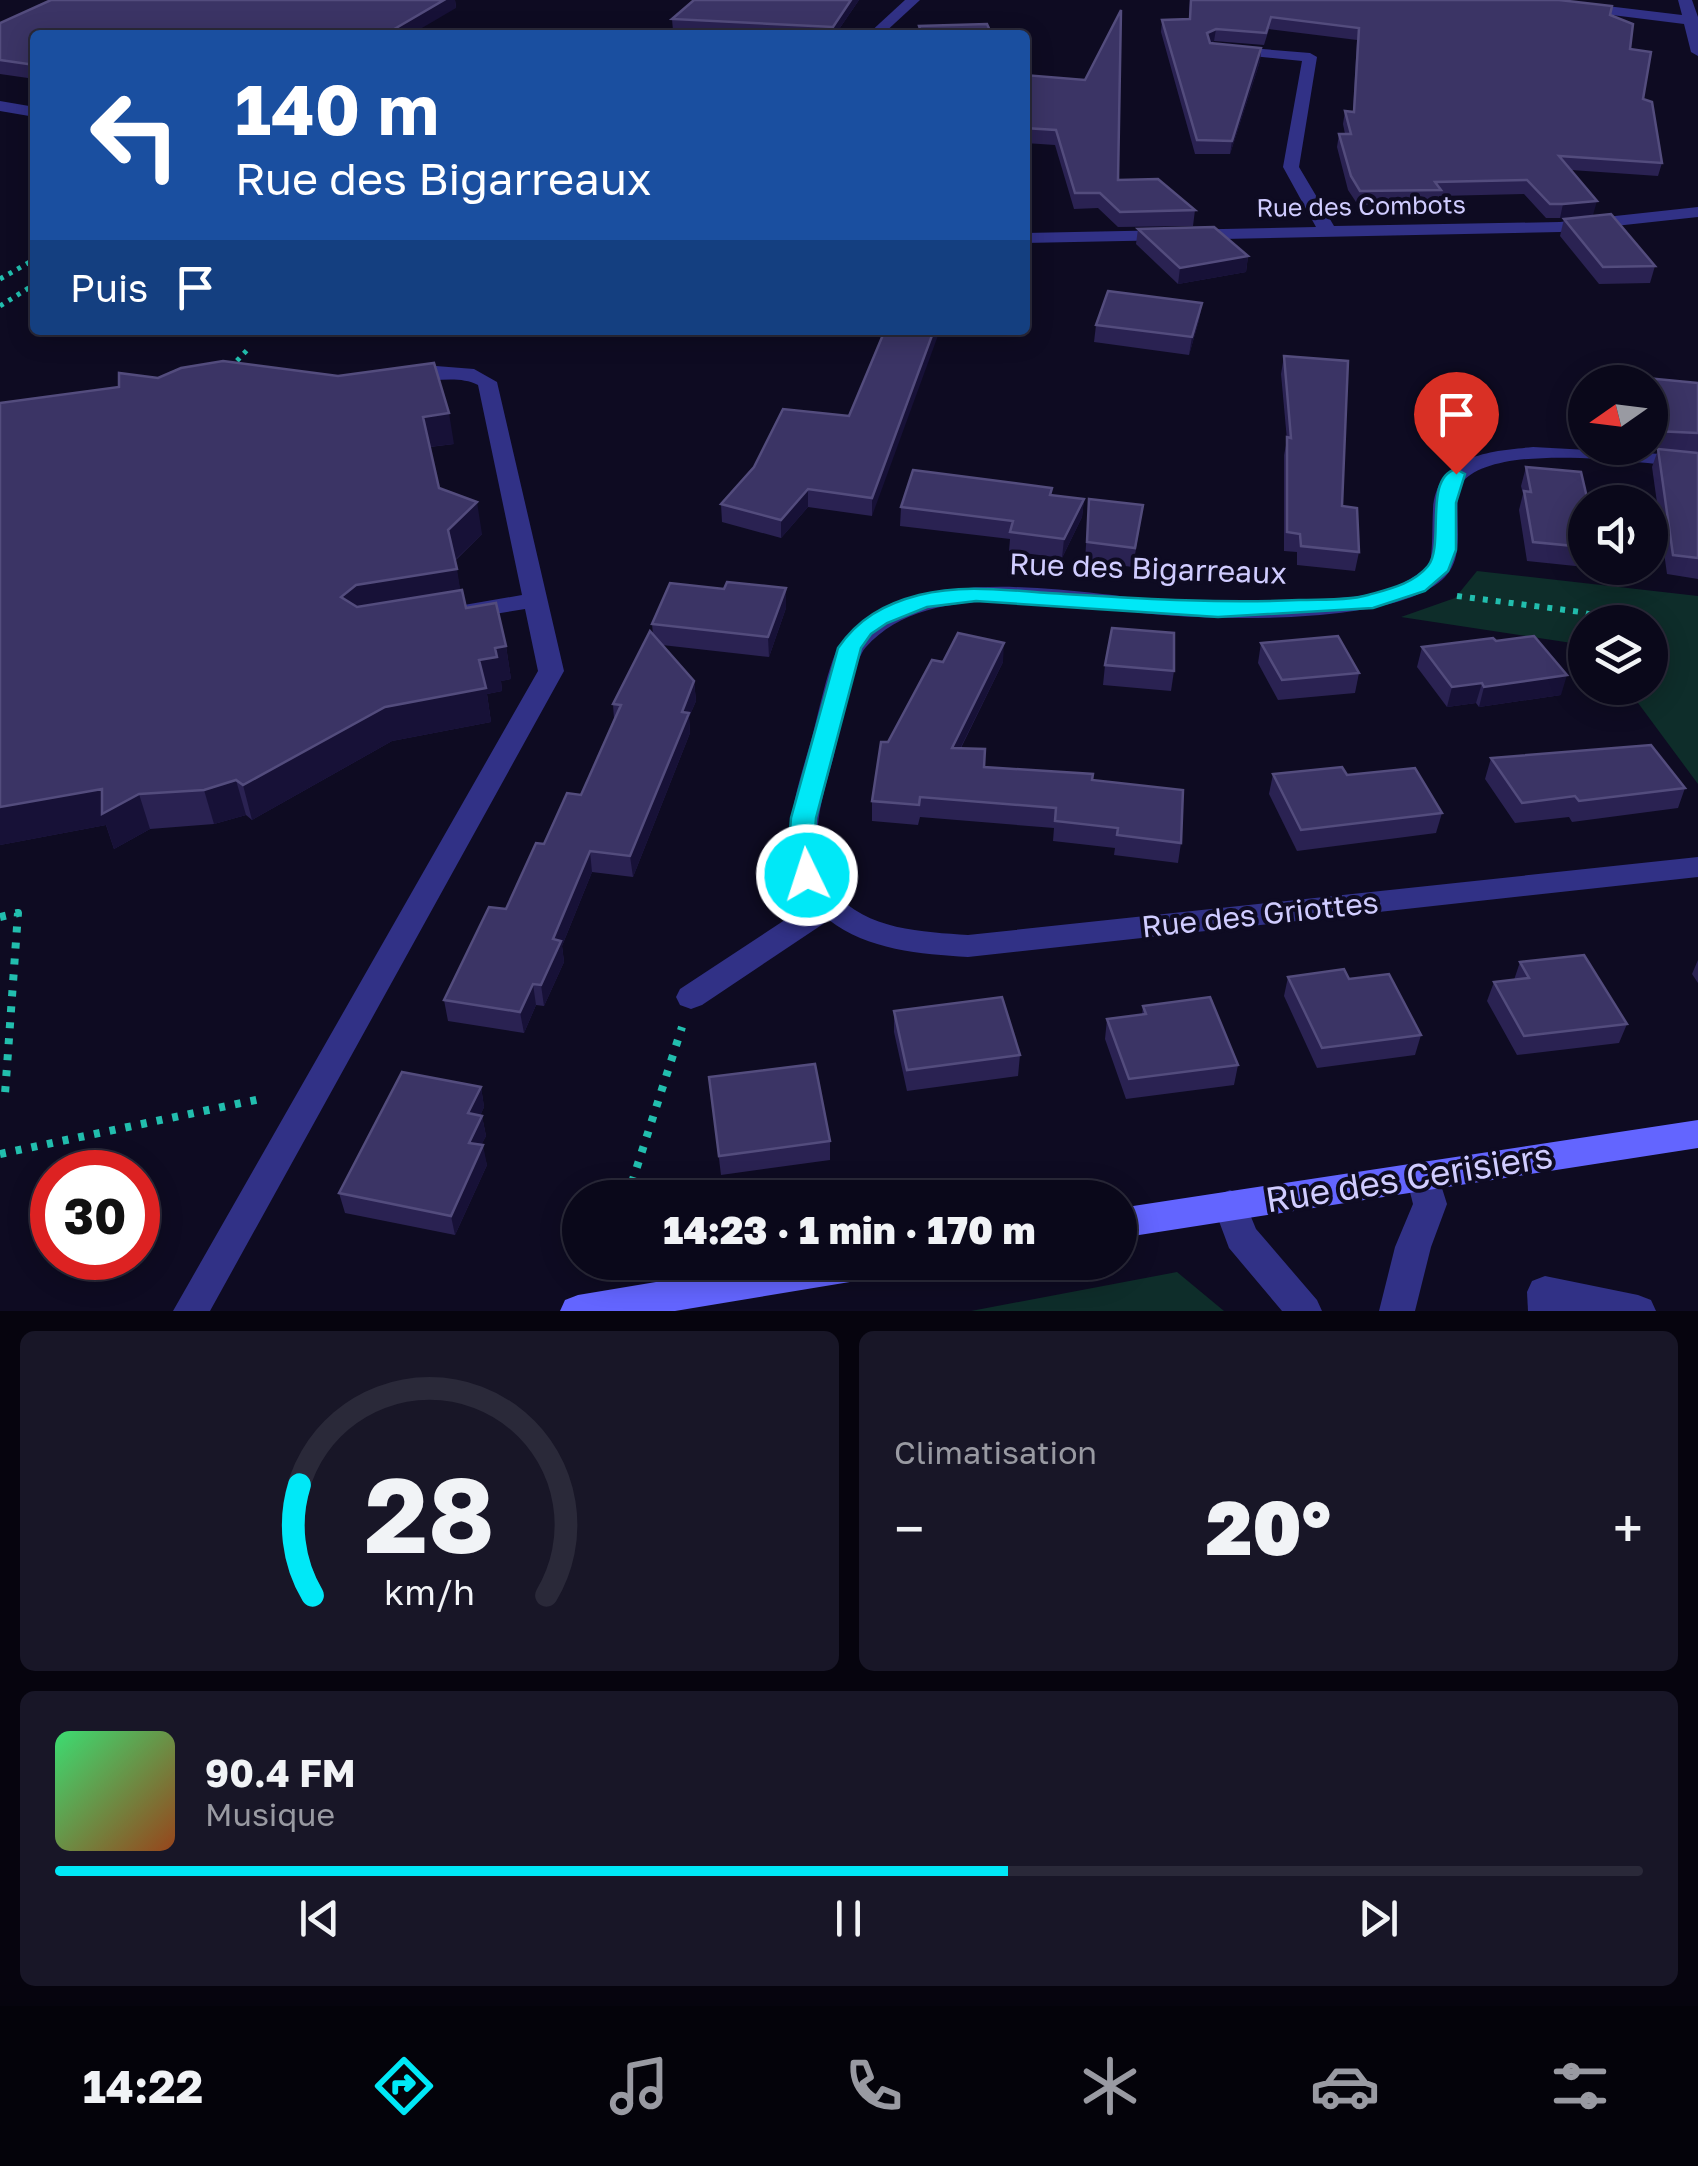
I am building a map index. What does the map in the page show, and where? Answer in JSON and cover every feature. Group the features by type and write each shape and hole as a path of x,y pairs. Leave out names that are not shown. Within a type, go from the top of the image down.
{"street":[{"path":"879,30 912,0"},
{"path":"1523,0 1694,21"},
{"path":"1686,0 1694,21 1698,52"},
{"path":"1214,50 1310,58 1291,167 1328,232"},
{"path":"0,106 30,111"},
{"name":"Rue des Combots","path":"1030,238 1560,227 1698,212"},
{"path":"190,1311 551,671 488,382 472,373 451,370 377,379"},
{"path":"1425,581 1440,566 1445,550 1449,487 1456,474 1479,461 1537,452 1698,462"},
{"name":"Rue des Bigarreaux","path":"829,905 807,875 802,844 804,818 850,648 863,629 880,618 923,600 976,594 1177,610 1334,606 1394,595 1425,581"},
{"path":"439,616 535,600"},
{"name":"Rue des Griottes","path":"829,905 858,924 892,937 968,946 1698,867"},
{"path":"691,998 829,905"},
{"name":"Rue des Cerisiers","path":"1137,1220 1698,1134"},
{"path":"1397,1311 1413,1247 1430,1204 1423,1176"},
{"path":"1230,1206 1241,1237 1304,1311"},
{"path":"578,1311 765,1280"},
{"path":"1546,1311 1544,1292 1638,1311"}],"path":[{"path":"0,279 30,262"},
{"path":"0,306 30,287"},
{"path":"228,370 250,348"},
{"path":"1425,581 1457,596 1498,606 1568,612"},
{"path":"0,916 18,913 5,1094 0,1096"},
{"path":"633,1180 691,998"},
{"path":"0,1001 12,999"},
{"path":"0,1154 316,1088"}],"green space":[{"path":"1477,571 1568,581 1568,585 1698,596 1698,784 1640,705 1668,705 1668,605 1568,605 1568,642 1401,617 1455,598"},
{"path":"1177,1272 1224,1311 971,1311 1137,1280"}],"building":[{"path":"51,0 444,0 393,30 30,30 30,64 0,60 0,23"},
{"path":"694,0 851,0 833,27 672,19"},
{"path":"1191,0 1559,0 1612,6 1610,15 1633,24 1630,49 1651,52 1643,99 1652,102 1662,163 1559,156 1597,201 1550,204 1527,180 1435,182 1441,190 1360,191 1351,176 1339,134 1351,134 1345,111 1354,112 1359,28 1271,17 1266,33 1216,29 1207,33 1210,43 1261,48 1232,141 1197,140 1162,20 1190,19"},
{"path":"1121,10 1118,180 1158,179 1195,210 1120,212 1100,193 1075,193 1056,130 1030,128 1030,75 1085,80"},
{"path":"987,24 990,30 920,30 919,26"},
{"path":"1611,214 1655,266 1603,267 1564,219"},
{"path":"1214,227 1248,256 1180,268 1138,229"},
{"path":"1108,291 1202,303 1192,337 1096,325"},
{"path":"883,335 932,335 872,498 808,489 781,520 721,504 754,467 783,409 849,416"},
{"path":"1284,356 1348,361 1342,506 1357,508 1359,552 1301,546 1300,534 1287,532 1287,437 1291,438"},
{"path":"223,361 338,376 434,363 449,413 423,417 439,488 477,502 448,530 457,569 356,585 341,597 357,607 462,590 466,608 496,603 506,646 495,648 497,657 479,660 486,688 385,707 243,785 236,780 204,790 139,794 102,814 102,789 0,807 0,403 119,387 119,373 158,378 181,368"},
{"path":"1668,380 1698,383 1698,433 1668,432"},
{"path":"1668,450 1698,453 1698,558 1673,555 1668,485 1663,485 1660,465 1668,465"},
{"path":"1526,467 1581,472 1584,485 1568,485 1568,545 1533,542 1524,491 1531,492"},
{"path":"913,470 1052,488 1050,495 1084,499 1064,539 1010,532 1013,521 901,507"},
{"path":"1089,499 1143,505 1135,548 1087,542"},
{"path":"727,582 786,588 768,637 652,624 670,583 724,589"},
{"path":"1112,628 1174,633 1174,671 1105,665"},
{"path":"650,631 694,681 682,712 689,713 630,856 590,851 553,939 561,941 541,985 533,984 520,1012 444,1000 489,907 506,909 536,843 544,844 567,793 581,795 621,705 613,704"},
{"path":"958,633 1004,643 952,748 985,749 984,767 1093,774 1092,780 1183,790 1181,843 1117,835 1118,828 1055,821 1056,808 920,797 919,805 872,801 881,742 888,742 932,660 943,662"},
{"path":"1338,636 1359,673 1282,680 1261,643"},
{"path":"1534,636 1567,675 1484,687 1482,683 1452,687 1422,647 1493,638 1496,641"},
{"path":"1651,745 1685,788 1579,801 1575,796 1522,803 1491,758"},
{"path":"1342,767 1347,775 1415,768 1442,813 1301,830 1273,774"},
{"path":"1584,955 1627,1024 1524,1036 1494,982 1529,978 1520,962"},
{"path":"1344,969 1349,979 1389,974 1421,1035 1322,1048 1288,977"},
{"path":"1002,997 1020,1055 907,1070 894,1011"},
{"path":"1210,997 1238,1065 1129,1079 1107,1019 1146,1014 1143,1006"},
{"path":"815,1064 830,1141 719,1156 709,1077"},
{"path":"402,1072 481,1087 468,1113 482,1116 469,1143 483,1145 451,1216 339,1193"}],"route":[{"path":"807,875 802,844 804,818 850,648 863,629 880,618 923,600 976,594 1218,611 1365,603 1417,586 1431,578 1440,566 1445,550 1446,503 1456,474"}]}
